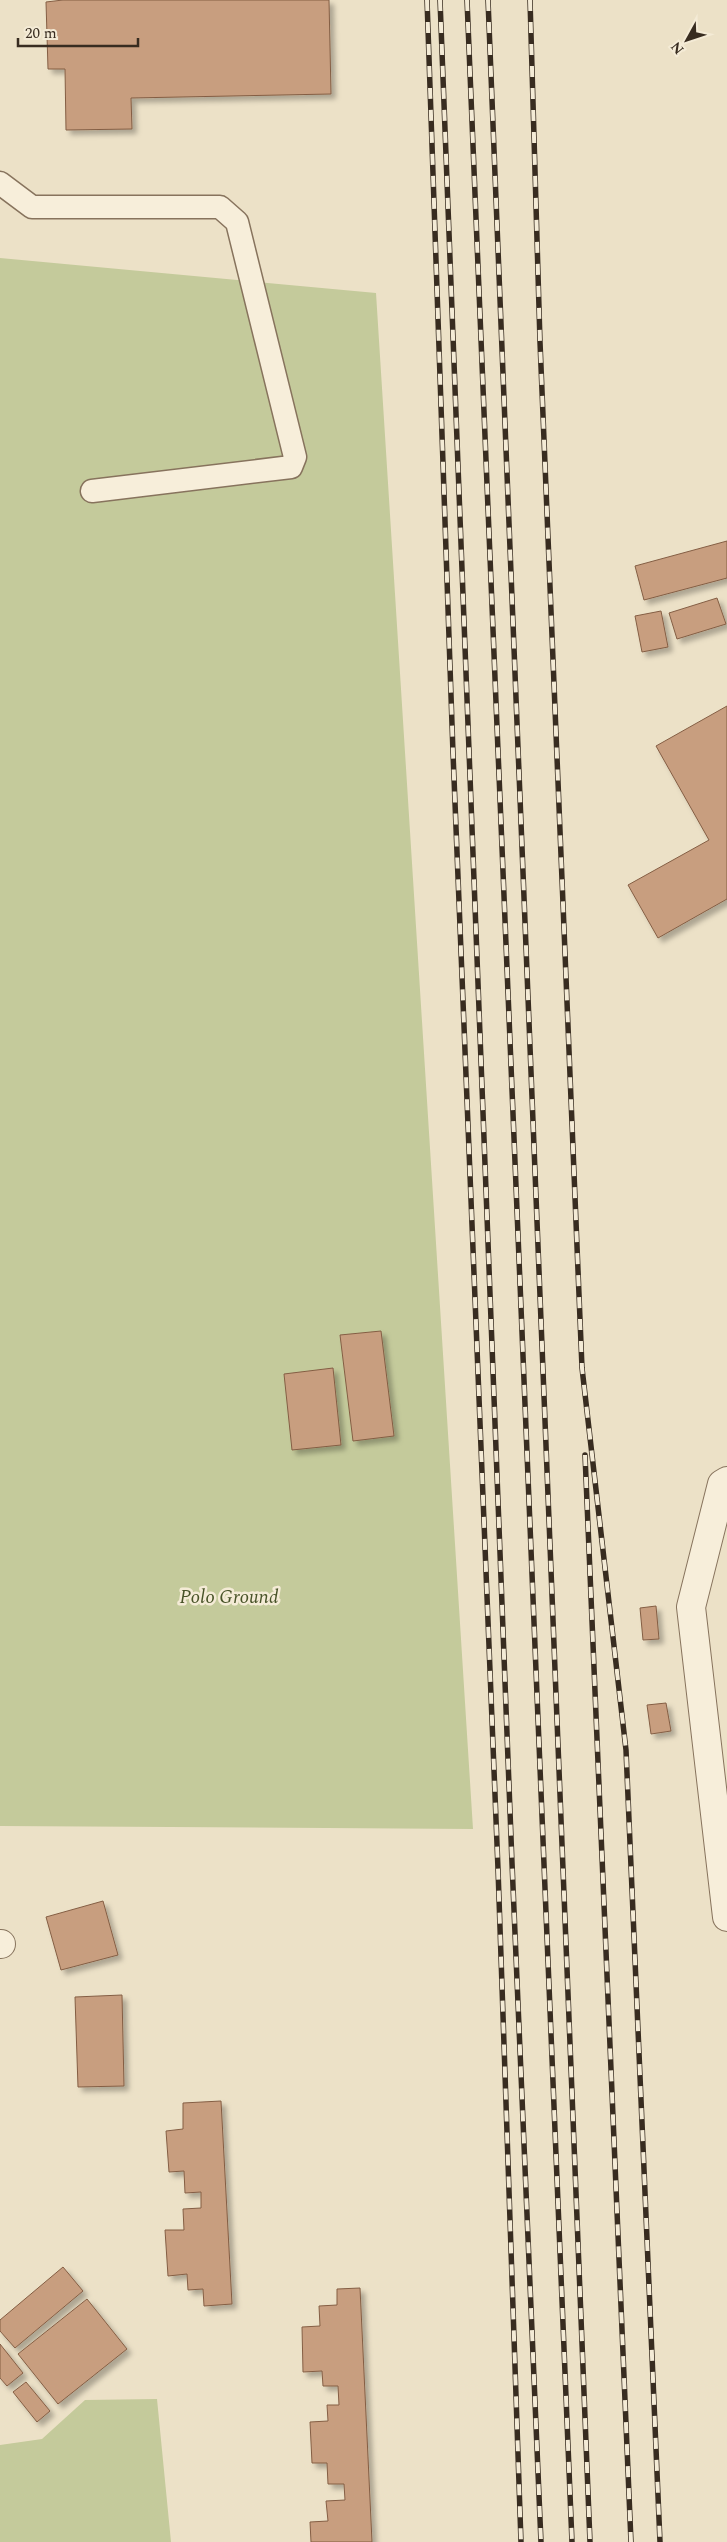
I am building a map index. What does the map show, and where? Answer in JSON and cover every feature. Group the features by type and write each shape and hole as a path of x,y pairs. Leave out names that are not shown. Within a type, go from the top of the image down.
{"street":[{"path":"725,1486 691,1607 727,1917"}],"lane":[{"path":"0,183 32,208 220,207 237,222 295,457 291,467 92,491"}],"green space":[{"name":"Polo Ground","path":"0,258 376,293 473,1829 0,1826"},
{"path":"157,2399 171,2542 0,2542 0,2445 42,2439 85,2400"}],"building":[{"path":"63,0 329,0 331,94 131,98 132,129 66,130 65,69 48,69 46,2"},
{"path":"727,541 727,578 644,600 635,566"},
{"path":"717,598 726,624 677,639 669,613"},
{"path":"661,611 668,647 642,652 635,616"},
{"path":"727,706 727,899 658,938 628,885 709,840 656,746"},
{"path":"381,1331 394,1436 353,1441 340,1335"},
{"path":"333,1368 341,1445 292,1450 284,1374"},
{"path":"656,1606 659,1639 643,1640 640,1608"},
{"path":"666,1703 671,1731 651,1734 647,1705"},
{"path":"103,1901 118,1955 61,1970 46,1917"},
{"path":"122,1995 124,2086 78,2087 75,1997"},
{"path":"221,2101 232,2304 204,2306 203,2289 188,2290 187,2274 168,2276 165,2230 184,2230 183,2209 201,2208 201,2192 185,2193 184,2171 169,2172 166,2131 183,2129 183,2103"},
{"path":"63,2267 83,2291 15,2348 0,2331 0,2320"},
{"path":"360,2288 372,2542 311,2542 310,2522 328,2521 326,2501 345,2500 344,2484 328,2484 327,2463 312,2463 310,2422 328,2421 327,2405 339,2405 338,2386 323,2386 322,2371 303,2372 302,2327 320,2326 319,2306 337,2305 337,2289"},
{"path":"87,2299 127,2349 58,2404 18,2354"},
{"path":"0,2344 23,2373 7,2386 0,2378"},
{"path":"26,2382 50,2411 37,2422 13,2392"}],"railway":[{"path":"427,0 453,753 498,1869 521,2542"},
{"path":"440,0 512,1863 541,2542"},
{"path":"467,0 572,2542"},
{"path":"488,0 590,2542"},
{"path":"530,0 540,342 582,1368 626,1750 660,2542"},
{"path":"585,1455 631,2542"}]}
